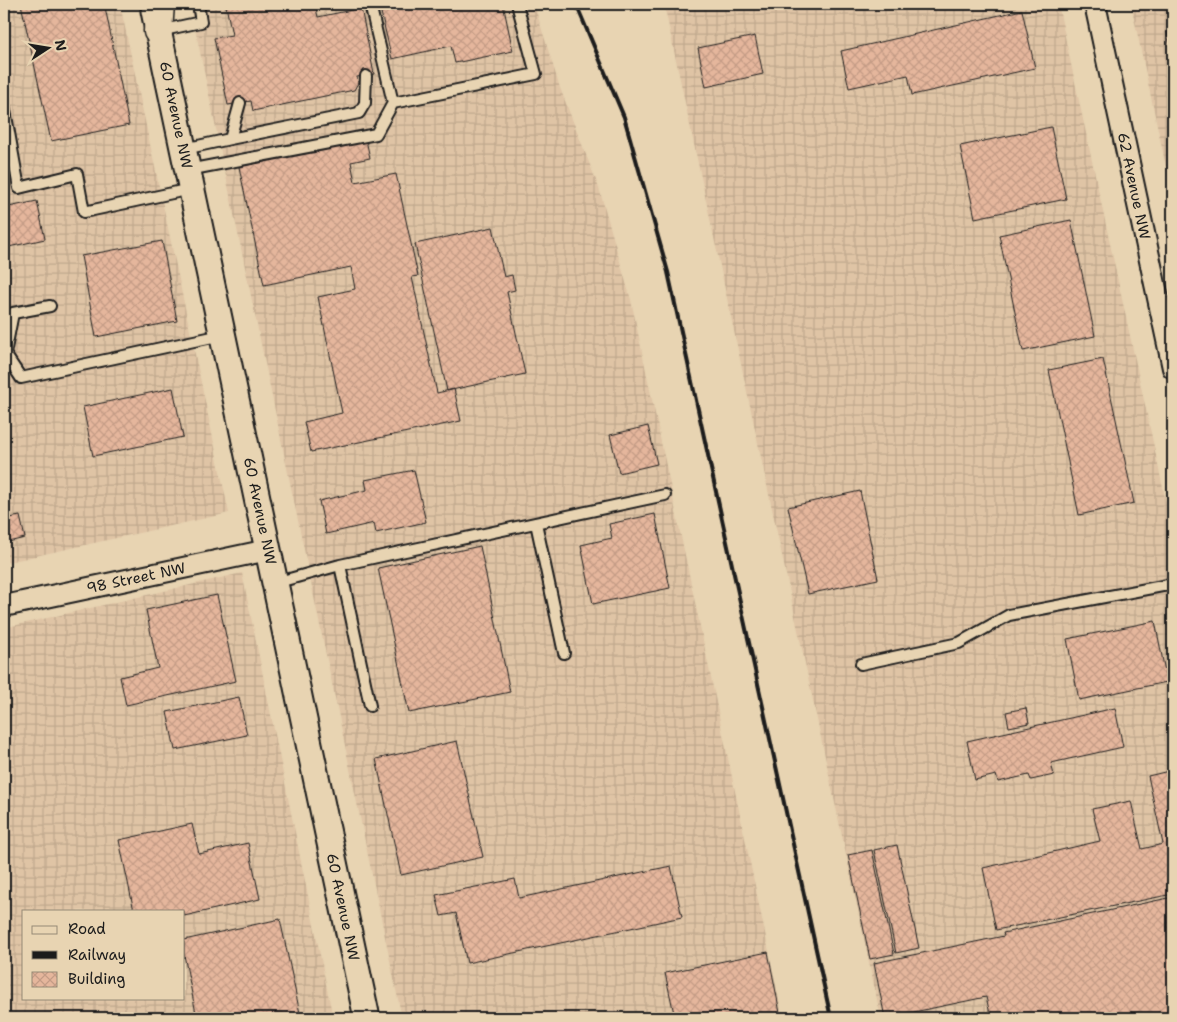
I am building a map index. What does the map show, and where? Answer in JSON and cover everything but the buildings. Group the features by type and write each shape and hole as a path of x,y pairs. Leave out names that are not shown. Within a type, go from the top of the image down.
{"main road":[{"path":"158,31 160,4"}],"street":[{"name":"60 Avenue NW","path":"152,4 367,1018"},
{"name":"62 Avenue NW","path":"1096,4 1173,368"},
{"name":"98 Street NW","path":"4,606 268,550"}],"lane":[{"path":"158,31 201,22 198,4"},
{"path":"4,105 19,188 77,174 84,212 187,169 376,134 393,103 370,4"},
{"path":"393,103 536,74 517,4"},
{"path":"187,169 230,139 359,112 365,103 366,76"},
{"path":"230,139 240,103"},
{"path":"50,306 13,313 5,354 21,378 222,335"},
{"path":"275,582 340,565 665,495"},
{"path":"536,523 564,653"},
{"path":"340,565 370,706"},
{"path":"861,664 958,643 1009,614 1173,584"}],"shaded area":[{"path":"4,4 120,4 229,513 4,563"},
{"path":"190,4 534,4 560,88 599,188 631,300 783,1018 402,1018"},
{"path":"664,4 1058,4 1173,534 1173,1018 881,1018"},
{"path":"1131,4 1173,4 1173,199"},
{"path":"242,573 333,1018 4,1018 4,628"}],"railway":[{"path":"576,4 624,117 668,272 831,1018"}]}
